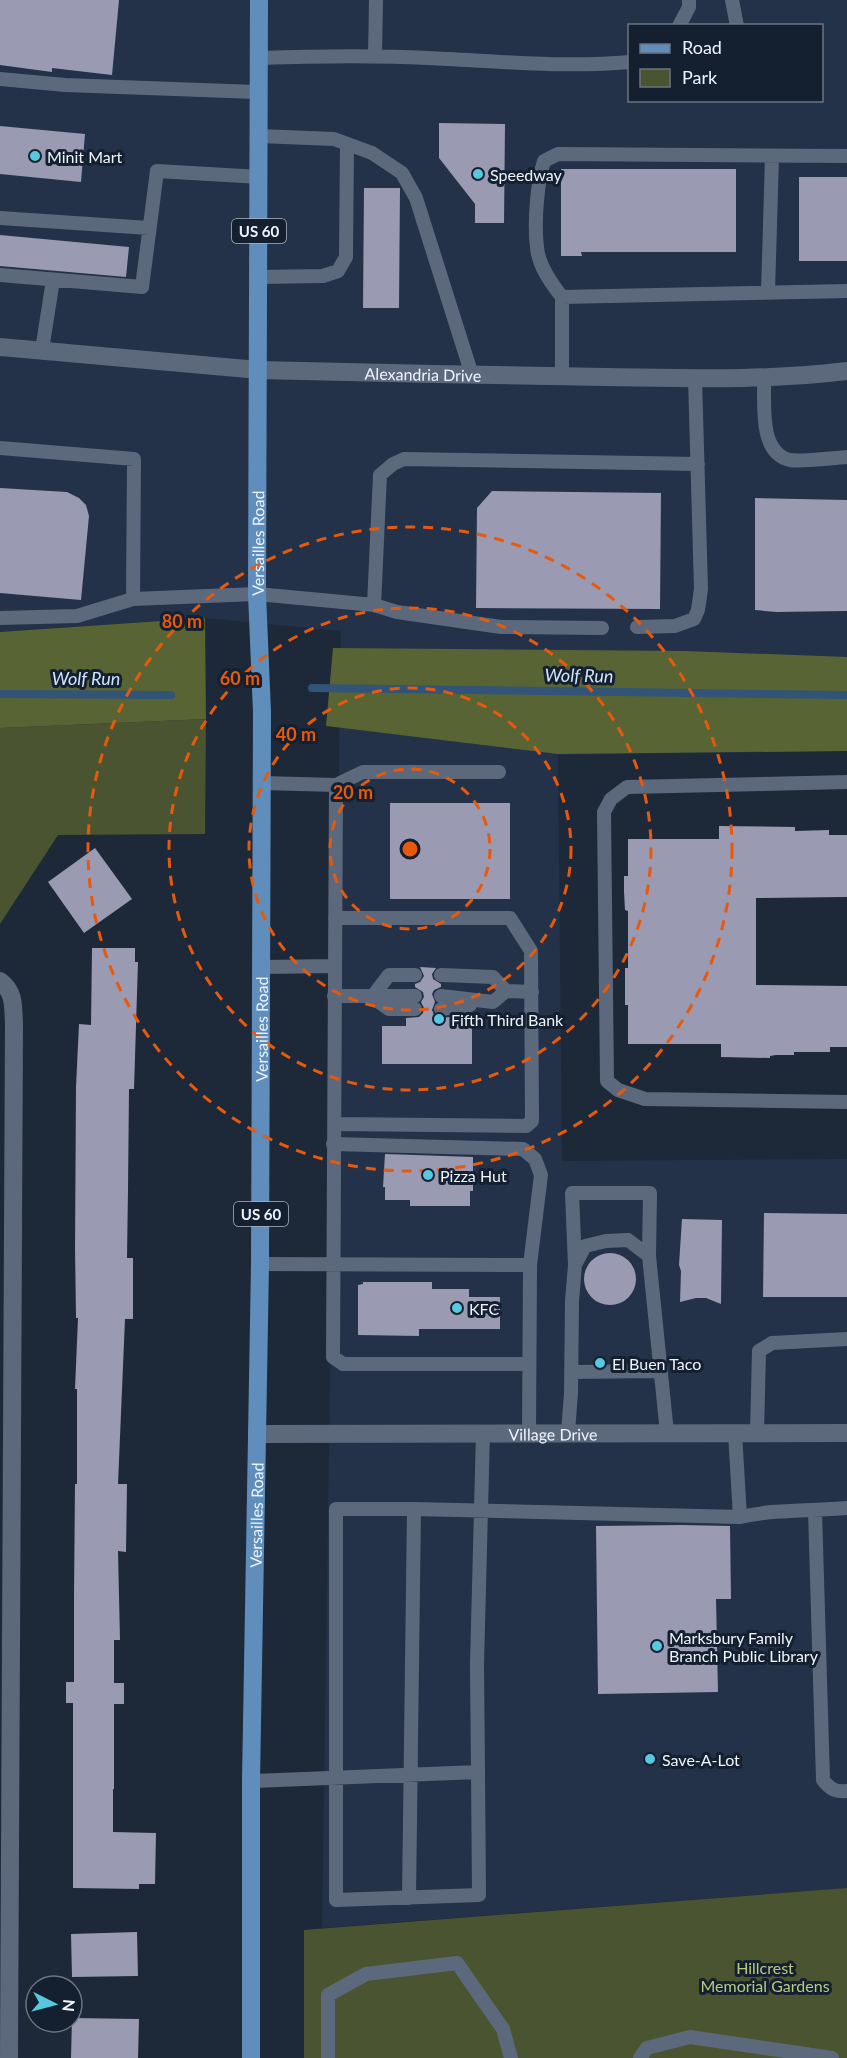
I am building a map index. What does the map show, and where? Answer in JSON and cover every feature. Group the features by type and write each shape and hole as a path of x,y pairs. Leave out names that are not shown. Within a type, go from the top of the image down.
{"main road":[{"name":"Versailles Road","path":"251,2058 251,1781 260,1264 262,967 262,678 257,594 259,0"}],"street":[{"name":"Alexandria Drive","path":"0,347 259,370 695,378 764,377 847,371"},
{"path":"0,981 6,986 13,999 14,1024 9,2058"},
{"name":"Village Drive","path":"257,1434 847,1433"}],"lane":[{"path":"375,56 376,0"},
{"path":"680,24 689,6 689,0"},
{"path":"732,0 736,24"},
{"path":"259,58 375,56 506,62 603,64 628,62"},
{"path":"0,79 64,86 259,92"},
{"path":"259,136 334,139 372,153 402,174 416,198 472,375"},
{"path":"259,277 323,276 338,271 346,257 347,144"},
{"path":"562,376 562,297 549,281 537,248 538,178 544,161 558,154 847,156"},
{"path":"768,292 772,157"},
{"path":"0,275 142,287 157,171 259,177"},
{"path":"0,218 149,228"},
{"path":"42,351 54,280"},
{"path":"562,297 847,291"},
{"path":"764,377 767,440 774,452 790,460 847,457"},
{"path":"637,627 675,626 694,619 698,610 701,589 695,378"},
{"path":"0,448 134,459 133,600"},
{"path":"374,605 380,475 393,464 404,459 698,464"},
{"path":"0,618 77,616 133,600 257,594 374,605 397,612 501,627 602,628"},
{"path":"262,783 336,784 363,772 499,771"},
{"path":"847,782 627,787 611,799 604,812 607,1081 618,1090 645,1100 847,1102"},
{"path":"336,784 333,1357 343,1364 529,1364"},
{"path":"334,1124 526,1126 531,1121 532,992 531,951 510,918 335,918"},
{"path":"262,967 334,966"},
{"path":"372,996 389,975 415,975"},
{"path":"441,975 493,977 507,992"},
{"path":"441,1003 493,1002 507,992 532,992"},
{"path":"334,996 372,996 389,1009 415,1002"},
{"path":"333,1144 523,1149 535,1159 541,1175 530,1265 529,1432"},
{"path":"567,1432 575,1265 572,1193 650,1193 648,1256 667,1433"},
{"path":"575,1265 585,1246 606,1241 628,1240 648,1256"},
{"path":"260,1264 530,1265"},
{"path":"757,1433 759,1351 772,1343 847,1340"},
{"path":"571,1372 660,1371"},
{"path":"483,1432 481,1511 477,1664 479,1895 336,1900 336,1509 414,1509 481,1511 740,1516 764,1511 815,1511 847,1508"},
{"path":"735,1433 740,1516"},
{"path":"408,1898 414,1509"},
{"path":"815,1511 823,1780 829,1788 837,1792 847,1791"},
{"path":"251,1781 478,1772"},
{"path":"328,2058 328,1995 366,1974 457,1963 503,2029 511,2058"},
{"path":"640,2058 647,2048 690,2037 797,2055 832,2058"}],"shaded area":[{"path":"0,0 847,0 847,751 558,755 562,1161 847,1159 847,1888 322,1928 341,631 205,618 0,632"}],"green space":[{"path":"205,618 206,719 0,728 0,632"},
{"path":"333,648 684,651 847,657 847,751 558,754 326,726"},
{"path":"206,719 205,834 58,835 0,924 0,728"},
{"name":"Hillcrest Memorial Gardens","path":"847,1888 847,2058 304,2058 304,1930"}],"building":[{"path":"0,0 119,0 112,75 52,68 52,72 0,65"},
{"path":"439,123 505,124 504,223 475,223 475,204 439,158"},
{"path":"0,126 85,134 81,182 0,174"},
{"path":"561,169 736,169 736,252 581,252 582,256 561,256"},
{"path":"799,177 847,177 847,261 799,261"},
{"path":"364,188 400,188 399,308 363,308"},
{"path":"0,235 129,247 126,277 0,266"},
{"path":"0,488 67,492 79,498 86,505 89,516 81,600 0,593"},
{"path":"492,491 661,493 660,609 476,608 477,508"},
{"path":"755,498 847,500 847,611 755,610"},
{"path":"390,803 510,803 510,899 390,899"},
{"path":"719,826 795,827 795,831 829,830 829,835 847,835 847,897 756,898 756,985 847,986 847,1047 830,1047 830,1052 794,1052 794,1055 776,1055 770,1058 721,1057 721,1044 628,1044 625,968 628,968 628,911 625,910 624,876 628,876 628,839 719,839"},
{"path":"95,848 132,899 84,933 48,882"},
{"path":"92,948 135,948 135,962 138,962 134,1089 129,1089 127,1258 133,1258 133,1319 125,1319 118,1484 127,1484 126,1552 118,1551 120,1640 114,1640 114,1683 124,1683 124,1704 114,1704 113,1832 156,1833 155,1884 139,1884 139,1889 73,1888 73,1703 66,1703 66,1682 74,1682 75,1484 77,1484 77,1389 75,1389 78,1318 76,1318 75,1248 76,1087 79,1024 91,1025"},
{"name":"Fifth Third Bank","path":"420,967 436,968 432,974 433,979 441,984 441,987 434,990 432,994 435,1002 432,1010 434,1015 442,1018 472,1014 472,1064 382,1064 382,1026 406,1026 406,1018 419,1017 423,1013 424,1008 421,1002 424,997 423,992 415,987 415,984 420,982 424,976"},
{"name":"Pizza Hut","path":"385,1154 473,1157 473,1191 470,1191 470,1206 410,1206 410,1200 385,1200 385,1187 383,1187"},
{"path":"764,1213 847,1214 847,1297 763,1297"},
{"path":"682,1219 722,1220 721,1304 706,1298 680,1302 681,1271 679,1265"},
{"path":"605,1253 615,1253 624,1257 632,1265 636,1279 632,1293 624,1301 615,1305 605,1305 596,1301 588,1293 584,1284 584,1274 588,1265 596,1257"},
{"path":"363,1282 432,1282 432,1289 469,1289 469,1297 500,1297 500,1329 419,1329 419,1336 358,1335 358,1285"},
{"name":"Marksbury Family Branch Public Library","path":"596,1526 730,1526 731,1599 716,1599 718,1692 598,1694"},
{"path":"137,1932 138,1976 84,1977 84,1974 72,1974 71,1934"},
{"path":"84,2018 139,2019 138,2058 71,2058 72,2034 84,2034"}],"waterway":[{"name":"Wolf Run","path":"312,688 847,695"},
{"name":"Wolf Run","path":"0,694 171,695"}],"place":[{"name":"Minit Mart","path":"35,156"},
{"name":"Speedway","path":"478,174"},
{"name":"Fifth Third Bank","path":"439,1019"},
{"name":"Pizza Hut","path":"428,1175"},
{"name":"KFC","path":"457,1308"},
{"name":"El Buen Taco","path":"600,1363"},
{"name":"Marksbury Family Branch Public Library","path":"657,1646"},
{"name":"Save-A-Lot","path":"650,1759"}]}
